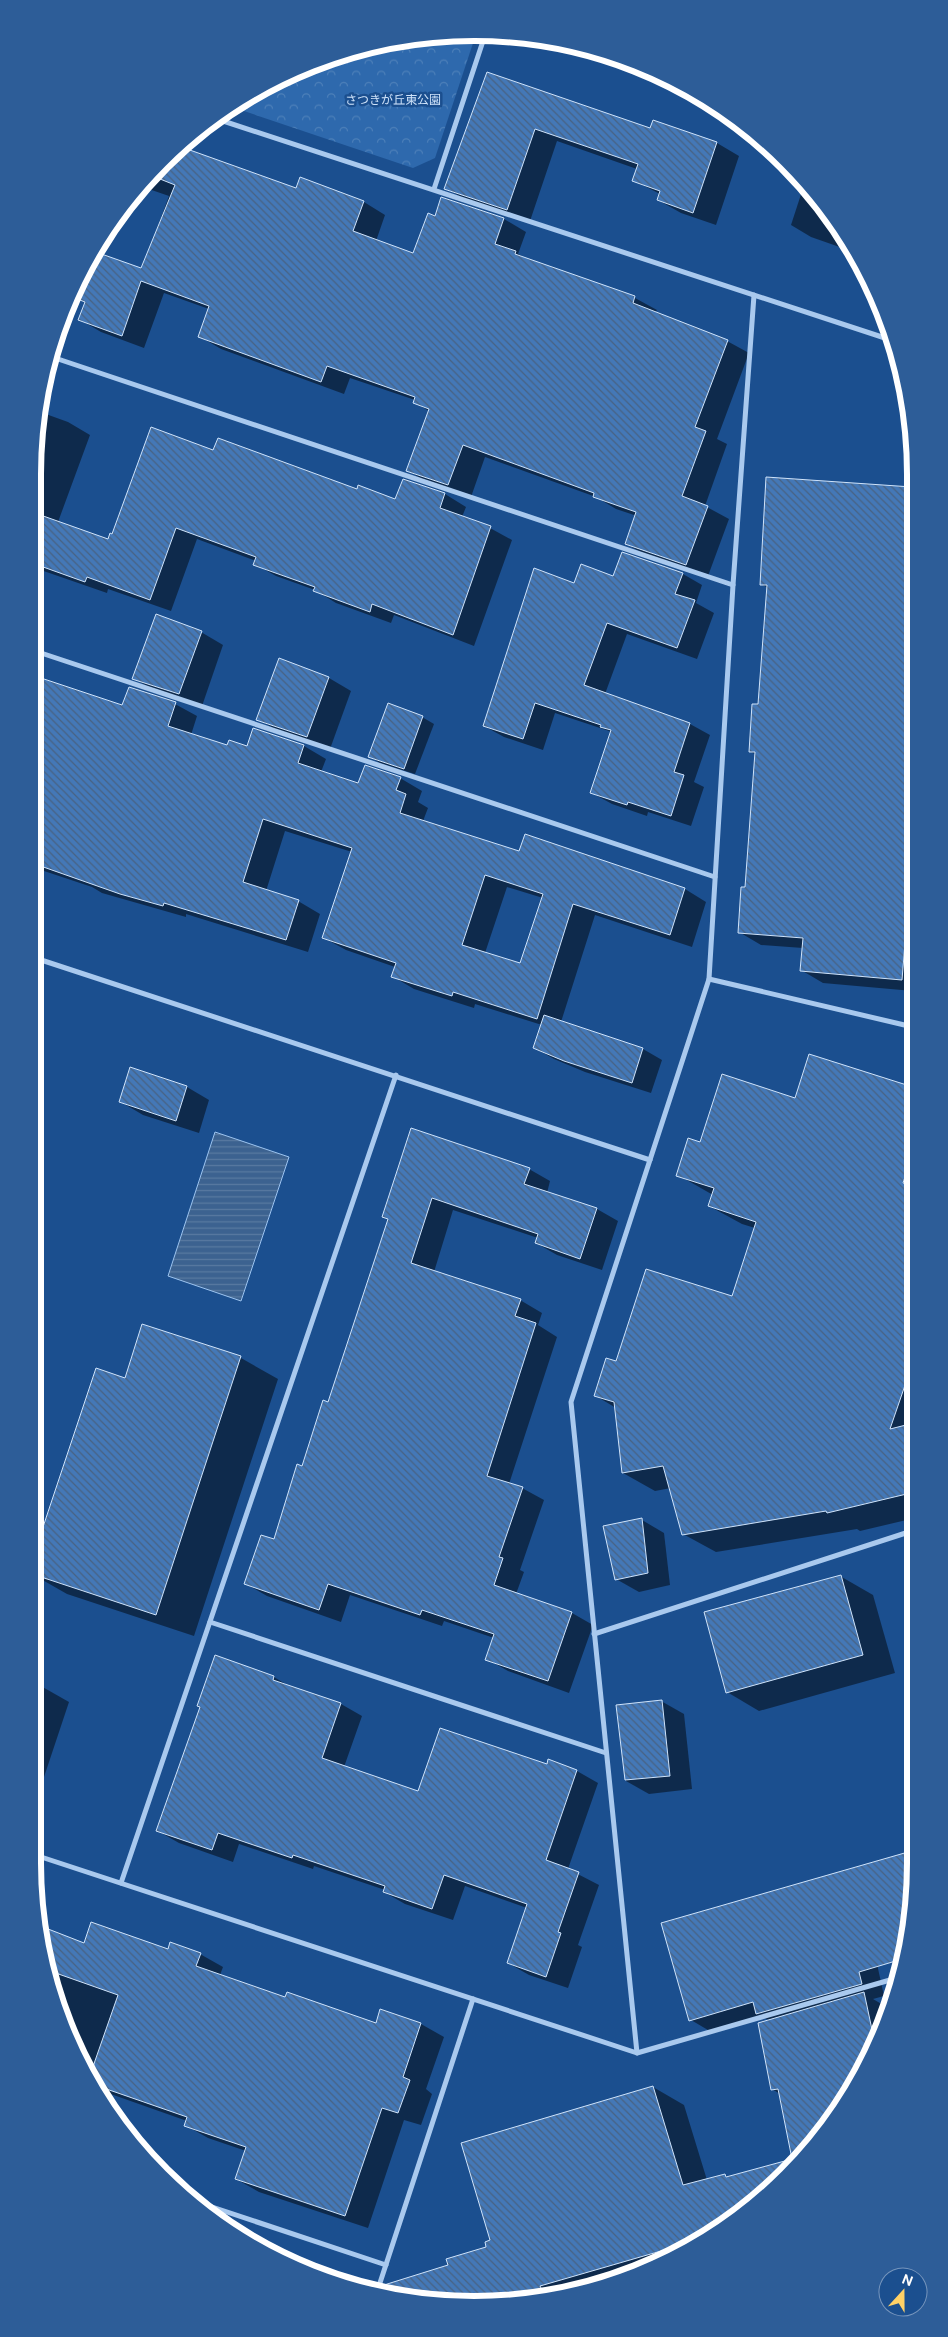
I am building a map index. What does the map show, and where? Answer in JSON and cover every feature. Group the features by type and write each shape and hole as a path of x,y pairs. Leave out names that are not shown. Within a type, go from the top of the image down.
{"street":[{"path":"434,189 484,41"},
{"path":"224,121 885,338"},
{"path":"637,2053 571,1402 709,979 733,585 754,295"},
{"path":"57,359 733,585"},
{"path":"41,653 715,877"},
{"path":"41,960 650,1160"},
{"path":"709,979 907,1026"},
{"path":"121,1883 396,1075"},
{"path":"594,1634 907,1533"},
{"path":"210,1622 606,1753"},
{"path":"41,1857 637,2053 890,1981"},
{"path":"379,2285 473,1999"},
{"path":"212,2207 386,2264"}],"green space":[{"name":"さつきが丘東公園","path":"474,41 435,158 413,168 241,110 308,74 362,56 418,45"}],"shaded area":[{"path":"215,1132 289,1157 241,1301 168,1276"}],"building":[{"path":"487,72 650,128 653,120 717,142 693,213 657,200 660,191 632,181 638,164 535,129 507,210 444,189"},
{"path":"188,150 296,188 300,177 364,201 353,231 413,253 428,213 435,216 441,197 504,218 495,244 516,251 515,254 635,296 633,303 728,340 695,427 706,431 682,496 708,506 686,565 625,544 636,512 593,497 594,493 463,445 448,485 406,471 429,409 413,403 415,397 327,366 321,382 198,337 209,306 141,281 122,336 78,320 85,302 78,299 101,254 141,268 175,185 159,178"},
{"path":"151,427 213,450 218,438 357,489 358,485 395,499 403,479 445,493 440,508 491,526 453,635 372,604 370,612 313,591 315,587 253,565 256,557 176,528 150,600 87,577 85,582 41,566 41,515 108,539 110,533 112,534"},
{"path":"766,477 907,487 907,598 905,621 907,621 907,918 902,980 800,971 803,938 738,933 741,887 745,887 755,752 749,752 752,704 758,704 767,585 760,585"},
{"path":"622,552 683,573 675,594 695,600 677,648 607,623 584,685 690,723 674,772 684,775 671,816 628,802 627,805 590,793 611,730 600,727 601,725 535,703 523,739 483,726 534,568 574,583 581,564 613,576"},
{"path":"156,614 202,631 179,694 132,679"},
{"path":"279,658 329,677 307,737 256,720"},
{"path":"41,678 122,705 129,687 176,702 168,726 227,745 229,740 247,746 253,728 304,745 298,763 358,783 365,765 401,777 396,790 406,794 400,813 519,851 525,834 685,888 670,935 573,904 537,1019 453,992 452,996 391,977 396,963 322,938 352,848 263,819 243,882 299,900 286,940 164,903 163,906 120,894 41,866","holes":["485,875 543,894 520,963 462,945"]},
{"path":"388,703 423,716 404,769 368,757"},
{"path":"544,1015 643,1048 632,1083 564,1061 533,1048"},
{"path":"809,1054 907,1085 907,1171 903,1183 907,1184 907,1379 890,1429 907,1425 907,1494 827,1513 826,1511 682,1535 663,1466 622,1473 614,1402 594,1396 606,1358 616,1361 646,1269 732,1296 756,1222 708,1206 714,1188 676,1176 688,1138 700,1142 722,1074 795,1098"},
{"path":"130,1067 187,1086 176,1121 119,1102"},
{"path":"411,1128 530,1168 524,1184 597,1208 580,1259 535,1243 538,1234 432,1198 411,1263 521,1299 515,1316 536,1323 487,1476 523,1487 499,1557 503,1558 494,1585 572,1612 548,1681 485,1660 494,1634 422,1610 420,1615 328,1584 319,1610 244,1584 261,1535 274,1539 297,1464 302,1466 323,1400 328,1402 388,1219 382,1217"},
{"path":"142,1324 241,1356 156,1615 41,1577 41,1533 96,1368 125,1378"},
{"path":"642,1518 648,1573 615,1580 603,1526"},
{"path":"841,1575 863,1655 726,1693 704,1612"},
{"path":"215,1655 274,1676 273,1680 341,1703 322,1758 418,1791 440,1728 547,1764 548,1759 577,1770 546,1860 579,1872 558,1932 561,1933 546,1977 507,1963 527,1904 444,1875 432,1909 383,1892 385,1886 293,1855 292,1858 218,1833 212,1850 156,1831 200,1707 197,1706"},
{"path":"662,1700 670,1776 625,1780 616,1705"},
{"path":"907,1852 903,1919 895,1961 859,1972 862,1984 756,2014 753,2002 689,2021 661,1923"},
{"path":"91,1922 168,1949 170,1942 201,1953 196,1966 285,1997 287,1992 376,2023 380,2009 421,2023 403,2077 410,2080 398,2113 382,2108 345,2216 235,2179 246,2147 184,2126 187,2117 105,2088 93,2067 118,1995 56,1973 47,1928 84,1943"},
{"path":"864,1992 873,2032 849,2079 834,2103 791,2156 778,2089 771,2090 758,2023"},
{"path":"653,2086 683,2185 725,2174 726,2177 788,2160 737,2206 690,2238 670,2248 540,2286 542,2290 502,2295 474,2296 418,2292 384,2286 448,2265 446,2259 486,2247 485,2242 490,2240 461,2143"}]}
